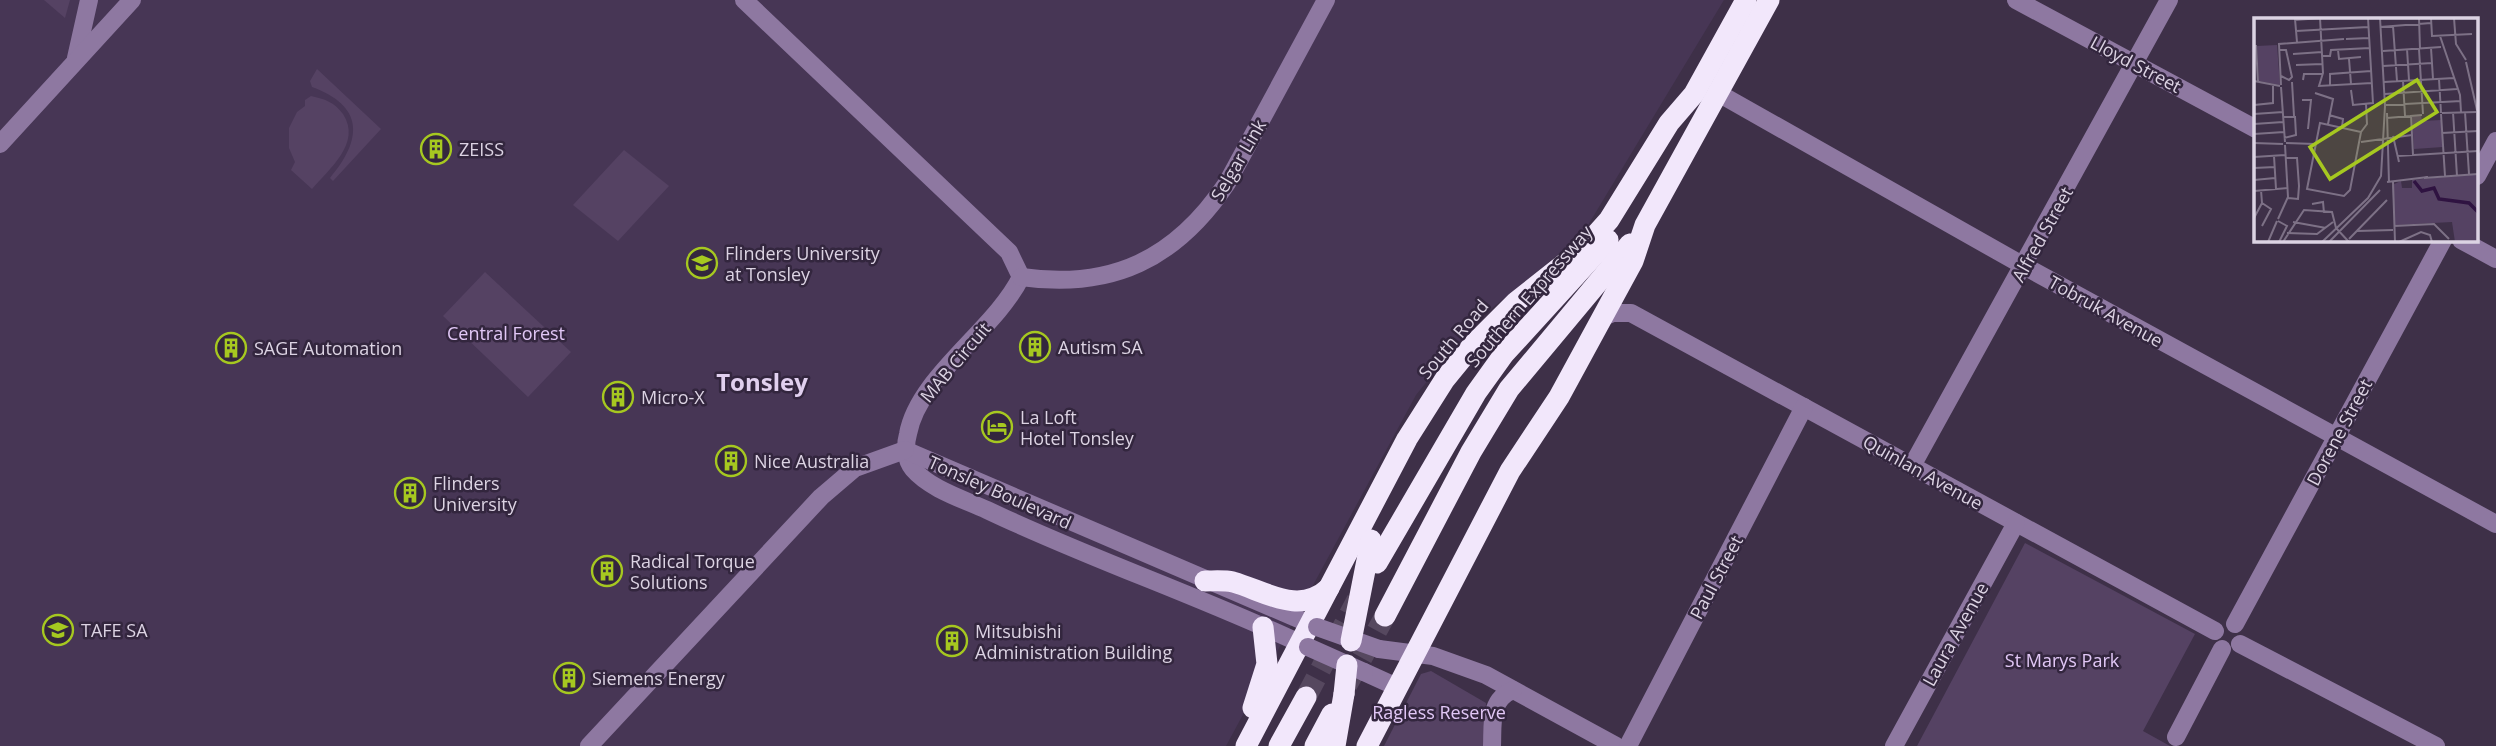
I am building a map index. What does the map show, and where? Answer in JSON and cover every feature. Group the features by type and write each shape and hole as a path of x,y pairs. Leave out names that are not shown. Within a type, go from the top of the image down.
{"highway":[{"name":"South Road","path":"1250,738 1304,645 1329,588 1421,416 1457,364 1499,318 1583,249 1609,220 1669,123 1694,94 1745,0"},
{"path":"1385,616 1471,452 1509,389 1645,225 1769,0"},
{"name":"Southern Expressway","path":"1377,563 1460,417 1504,354 1595,256 1625,217 1694,94"},
{"path":"1367,746 1413,653 1515,463 1559,397 1621,282 1639,248 1645,225"},
{"path":"1335,746 1356,668 1351,641 1371,540 1398,458"},
{"path":"1205,581 1232,582 1289,600 1311,599 1329,588"},
{"path":"1250,738 1253,709 1264,681 1267,653 1262,627"},
{"path":"1279,746 1306,697"},
{"path":"1315,746 1332,715"}],"street":[{"path":"75,61 89,0"},
{"name":"Selgar Link","path":"1021,276 1057,281 1102,276 1144,262 1189,232 1209,211 1227,183 1326,0"},
{"name":"Lloyd Street","path":"2015,0 2254,128"},
{"name":"Alfred Street","path":"1912,466 2169,0"},
{"path":"751,2 1009,252 1021,276"},
{"path":"0,144 124,3"},
{"name":"Tobruk Avenue","path":"1717,93 2024,266 2496,524"},
{"path":"2478,174 2496,141"},
{"name":"Dorene Street","path":"2235,624 2441,242"},
{"path":"2465,242 2496,259"},
{"name":"MAB Circuit","path":"905,450 911,418 918,405 1012,295 1021,276"},
{"path":"1601,318 1613,313 1631,313 1624,300 1621,282"},
{"name":"Quinlan Avenue","path":"1631,313 2216,631"},
{"name":"Paul Street","path":"1628,746 1804,407"},
{"path":"589,746 821,497 855,468 905,450"},
{"name":"Tonsley Boulevard","path":"905,450 1205,581 1351,641 1379,649 1441,658 1474,670 1616,746"},
{"name":"Tonsley Boulevard","path":"905,450 912,468 931,484 1020,526 1262,627 1397,687"},
{"name":"Laura Avenue","path":"1894,746 2016,523"},
{"path":"2221,624 2235,624 2241,630 2240,644 2232,650 2222,649 2216,641 2216,631 2221,624"},
{"path":"2240,644 2436,746"},
{"path":"2176,737 2222,649"},
{"path":"1492,746 1496,703 1513,690"}],"shaded area":[{"path":"0,0 1724,0 1582,235 1475,322 1416,395 1226,746 0,746"}],"green space":[{"path":"44,0 70,0 65,18"},
{"path":"317,69 381,129 333,181 330,178 341,164 353,137 353,125 341,104 312,87 310,81"},
{"path":"311,96 321,98 340,110 348,125 349,135 341,155 312,189 291,170 295,162 289,148 289,128 297,112 305,106 305,100"},
{"path":"624,150 669,186 618,241 573,205"},
{"name":"Central Forest","path":"485,272 571,352 528,397 443,316"},
{"name":"St Marys Park","path":"2025,543 2195,634 2143,731 2170,746 1917,746"},
{"name":"Ragless Reserve","path":"1431,671 1486,703 1484,746 1384,746 1421,674"}],"tunnel":[{"path":"1306,697 1357,600"},
{"path":"1347,685 1385,616"}],"place":[{"name":"ZEISS","path":"436,149"},
{"name":"Flinders University at Tonsley","path":"702,263"},
{"name":"Autism SA","path":"1035,347"},
{"name":"SAGE Automation","path":"231,348"},
{"name":"Micro-X","path":"618,397"},
{"name":"La Loft Hotel Tonsley","path":"997,427"},
{"name":"Nice Australia","path":"731,461"},
{"name":"Flinders University","path":"410,493"},
{"name":"Radical Torque Solutions","path":"607,571"},
{"name":"TAFE SA","path":"58,630"},
{"name":"Mitsubishi Administration Building","path":"952,641"},
{"name":"Siemens Energy","path":"569,678"}],"district":[{"name":"Tonsley","path":"762,381"}]}
